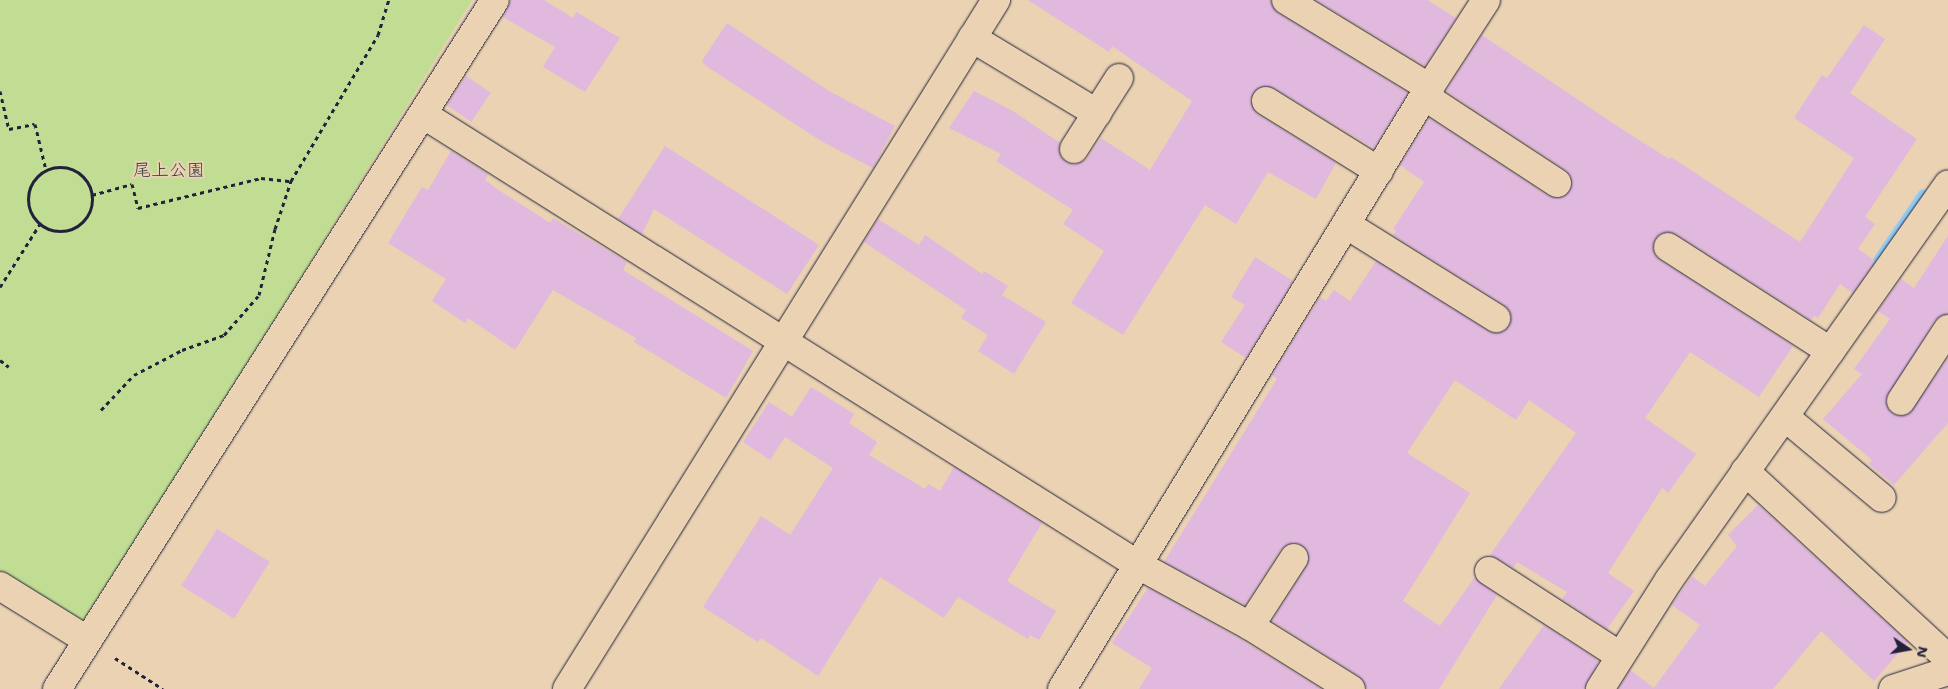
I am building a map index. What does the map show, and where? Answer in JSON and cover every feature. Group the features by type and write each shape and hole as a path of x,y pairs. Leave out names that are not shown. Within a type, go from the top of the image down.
{"street":[{"path":"57,689 424,115 495,0"},
{"path":"567,689 996,0"},
{"path":"1286,0 1427,92 1557,183"},
{"path":"1062,689 1140,566 1427,92 1486,0"},
{"path":"972,38 1097,113"},
{"path":"1074,149 1119,78"},
{"path":"1266,101 1379,171"},
{"path":"424,115 783,344 1140,566 1250,626 1351,689"},
{"path":"1600,689 1619,655 1745,471 1830,351 1945,198"},
{"path":"1347,225 1496,318"},
{"path":"1668,247 1830,351"},
{"path":"1902,401 1948,329"},
{"path":"1785,417 1882,498"},
{"path":"1745,471 1948,658"},
{"path":"1250,626 1294,558"},
{"path":"1489,571 1619,655"},
{"path":"0,586 87,640"},
{"path":"1893,689 1948,671"}],"path":[{"path":"101,410 134,374 182,350 224,335 259,295 275,229 291,181 378,35 389,0"},
{"path":"0,91 9,129 35,124 46,170"},
{"path":"64,166 75,170 86,178 92,195 89,215 82,225 57,232 40,224 29,209 28,196 31,184 46,170 64,166"},
{"path":"92,195 132,184 138,208 261,178 291,181"},
{"path":"0,287 40,224"},
{"path":"0,360 10,367"},
{"path":"87,640 163,689"}],"green space":[{"name":"尾上公園","path":"0,0 472,0 86,626 0,571"}],"building":[{"path":"511,0 544,0 573,18 576,12 620,38 585,92 543,67 555,47 503,17"},
{"path":"1028,0 1270,0 1278,13 1408,93 1374,148 1274,88 1258,88 1250,100 1257,114 1336,163 1316,199 1268,172 1236,224 1205,205 1123,335 1071,303 1104,251 1063,224 1073,210 996,161 1001,154 949,128 974,91 1013,111 1060,143 1060,156 1066,162 1074,165 1086,160 1101,138 1150,170 1192,101 1112,46 1109,52"},
{"path":"1316,0 1427,0 1456,18 1425,66"},
{"path":"727,23 829,91 895,126 873,168 821,141 706,66 702,61"},
{"path":"1864,25 1885,39 1850,93 1917,139 1865,217 1875,224 1858,249 1875,261 1853,293 1840,284 1818,318 1814,316 1811,320 1676,234 1661,233 1655,239 1654,254 1660,260 1793,346 1759,397 1690,352 1645,418 1696,454 1668,493 1662,488 1608,573 1634,591 1607,629 1562,599 1567,592 1517,562 1514,568 1490,555 1576,433 1529,400 1516,420 1455,380 1407,453 1470,493 1403,601 1440,626 1475,577 1497,595 1439,689 1367,689 1359,676 1272,621 1307,566 1308,551 1302,545 1294,542 1281,549 1245,605 1164,562 1277,379 1272,375 1320,297 1326,301 1334,290 1350,301 1376,261 1488,331 1503,332 1509,326 1510,311 1504,305 1393,235 1396,230 1393,229 1424,182 1400,165 1429,118 1548,196 1564,197 1570,191 1571,176 1566,170 1446,91 1482,35 1614,124 1669,159 1671,157 1800,242 1854,158 1794,118 1822,75 1827,78"},
{"path":"466,76 491,93 471,122 446,105"},
{"path":"665,146 819,245 787,294 654,209 642,234 618,219"},
{"path":"451,151 488,174 485,180 500,191 550,223 553,218 627,262 623,270 753,351 726,398 634,342 636,338 553,290 515,350 468,318 465,323 432,301 446,279 388,243 422,187 428,190"},
{"path":"878,219 919,245 925,235 982,274 984,271 1008,286 1002,295 1046,322 1014,374 978,351 988,335 961,318 966,310 864,242"},
{"path":"1948,236 1948,314 1935,320 1885,401 1893,414 1908,415 1948,358 1948,423 1894,485 1869,464 1872,460 1823,419 1862,374 1854,369 1890,319 1878,311 1901,279 1914,288"},
{"path":"1255,257 1293,281 1246,358 1221,342 1245,305 1231,297"},
{"path":"811,387 854,414 849,423 877,442 869,455 925,489 928,484 940,491 954,467 1042,523 1007,581 1056,611 1039,640 1030,635 1028,639 958,597 944,618 880,577 818,676 761,638 758,642 703,607 761,516 790,535 833,468 785,437 770,460 743,442 769,402 792,417"},
{"path":"1758,505 1908,642 1874,681 1821,631 1773,689 1618,689 1630,670 1654,688 1700,625 1672,605 1692,576 1705,586 1737,546 1728,535"},
{"path":"217,529 270,562 234,619 181,586"},
{"path":"1148,588 1242,640 1321,689 1139,689 1152,668 1112,643"},
{"path":"1544,625 1599,661 1584,689 1499,689"}],"waterway":[{"path":"1876,263 1923,194"}]}
